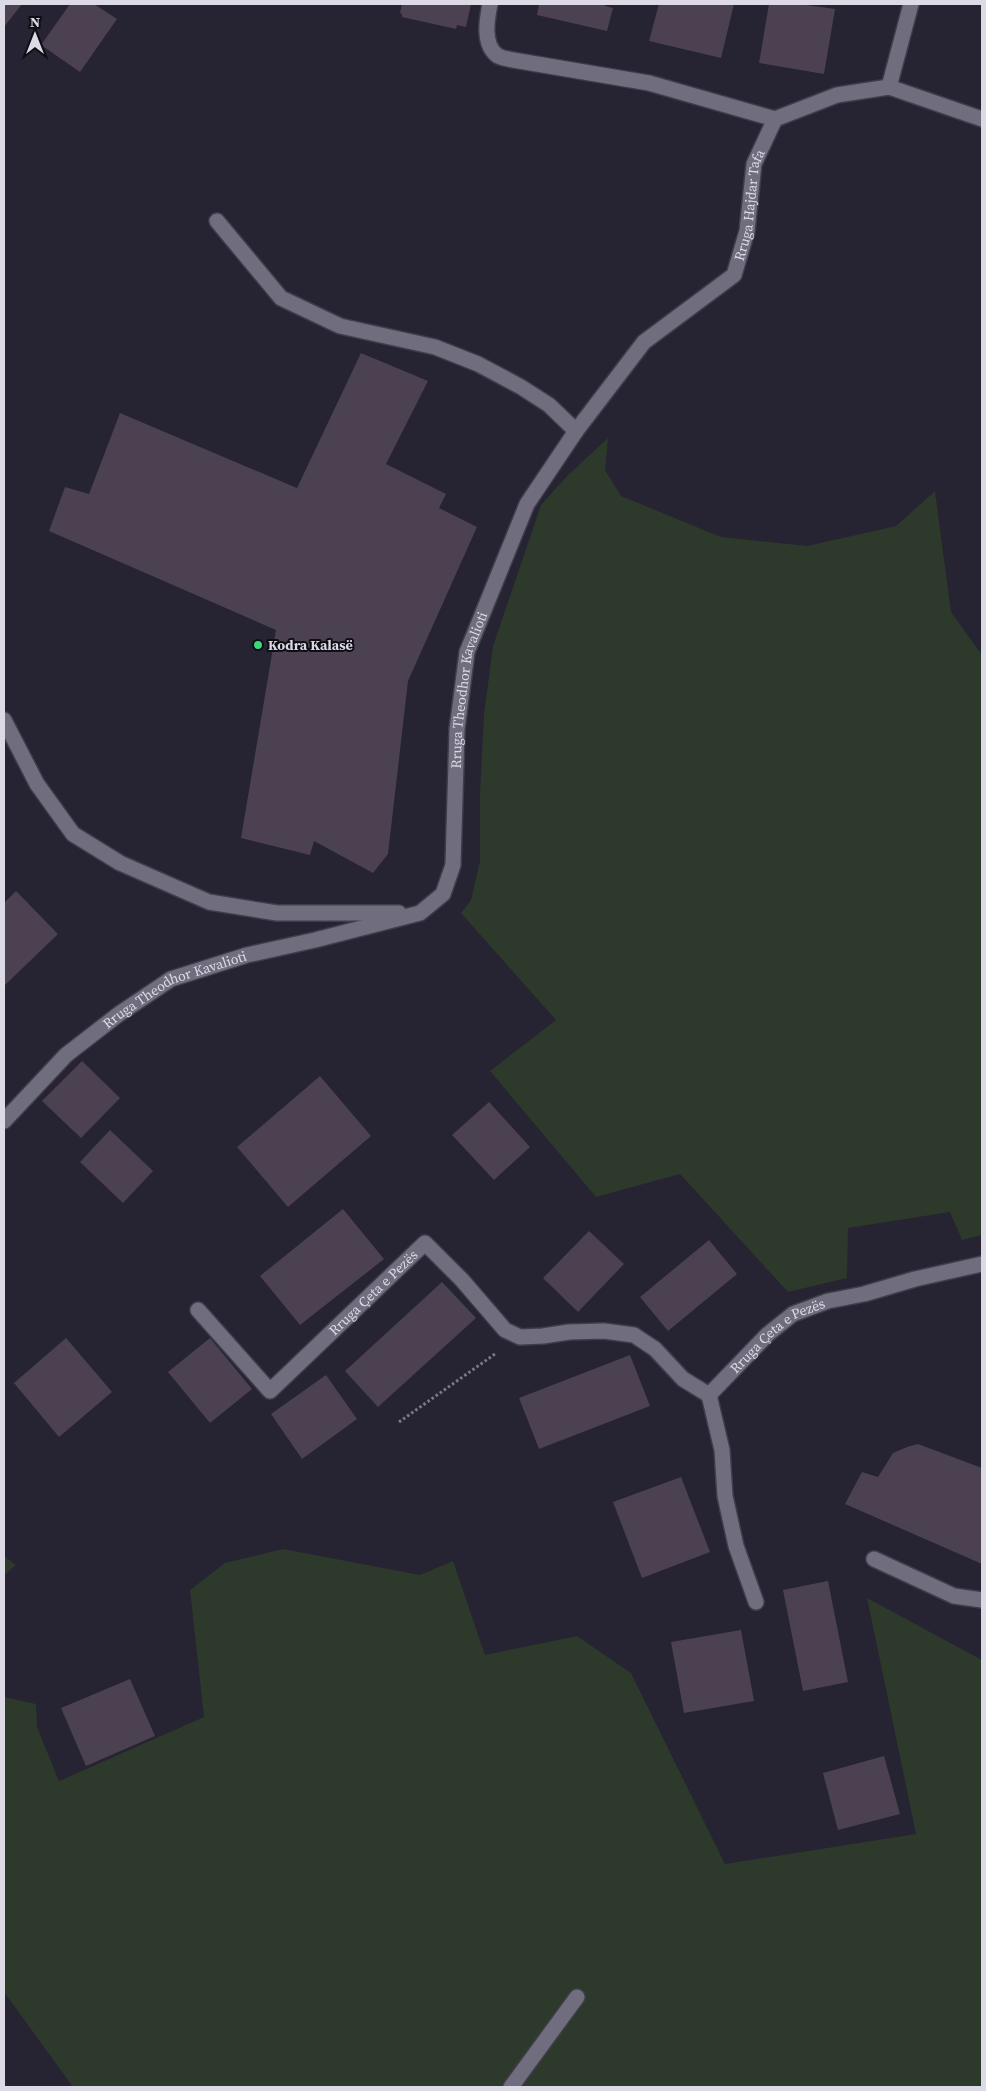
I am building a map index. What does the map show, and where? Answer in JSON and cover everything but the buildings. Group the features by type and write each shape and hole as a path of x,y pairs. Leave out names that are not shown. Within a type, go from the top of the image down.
{"street":[{"path":"490,4 487,18 490,48 498,56 513,60 650,83 775,119 838,95 889,87 982,119"},
{"path":"889,87 911,4"},
{"name":"Rruga Hajdar Tafa","path":"576,431 644,342 734,275 747,231 754,164 775,119"},
{"path":"217,221 281,298 340,326 435,347 478,364 521,387 549,405 576,431"},
{"name":"Rruga Theodhor Kavalioti","path":"4,1121 66,1054 119,1014 171,979 247,955 420,913 443,894 452,865 458,729 467,652 527,504 576,431"},
{"path":"4,720 36,784 73,834 120,863 209,902 277,913 420,913"},
{"name":"Rruga Çeta e Pezës","path":"198,1310 270,1391 425,1243 462,1280 505,1330 520,1337"},
{"name":"Rruga Çeta e Pezës","path":"708,1395 768,1334 793,1314 828,1301 864,1294 914,1279 982,1264"},
{"path":"520,1337 604,1331 634,1336 655,1349 683,1378 708,1395 722,1450 725,1496 736,1546 756,1602"},
{"path":"874,1559 954,1596 982,1600"},
{"path":"511,2087 577,1997"}],"path":[{"path":"399,1422 520,1337"}],"green space":[{"path":"608,438 605,470 621,496 721,537 807,546 896,526 935,491 951,612 982,655 982,1235 962,1240 950,1212 848,1228 847,1278 788,1292 680,1174 596,1197 490,1071 556,1020 461,913 471,900 480,861 480,793 484,714 493,646 541,505 568,475"},
{"path":"283,1549 420,1575 453,1561 485,1655 577,1636 631,1673 725,1864 916,1834 867,1598 982,1660 982,2087 73,2087 4,1992 4,1697 36,1704 37,1727 59,1781 204,1717 190,1590 225,1563"},
{"path":"4,1556 16,1565 4,1575"}],"place":[{"name":"Kodra Kalasë","path":"258,645"}]}
